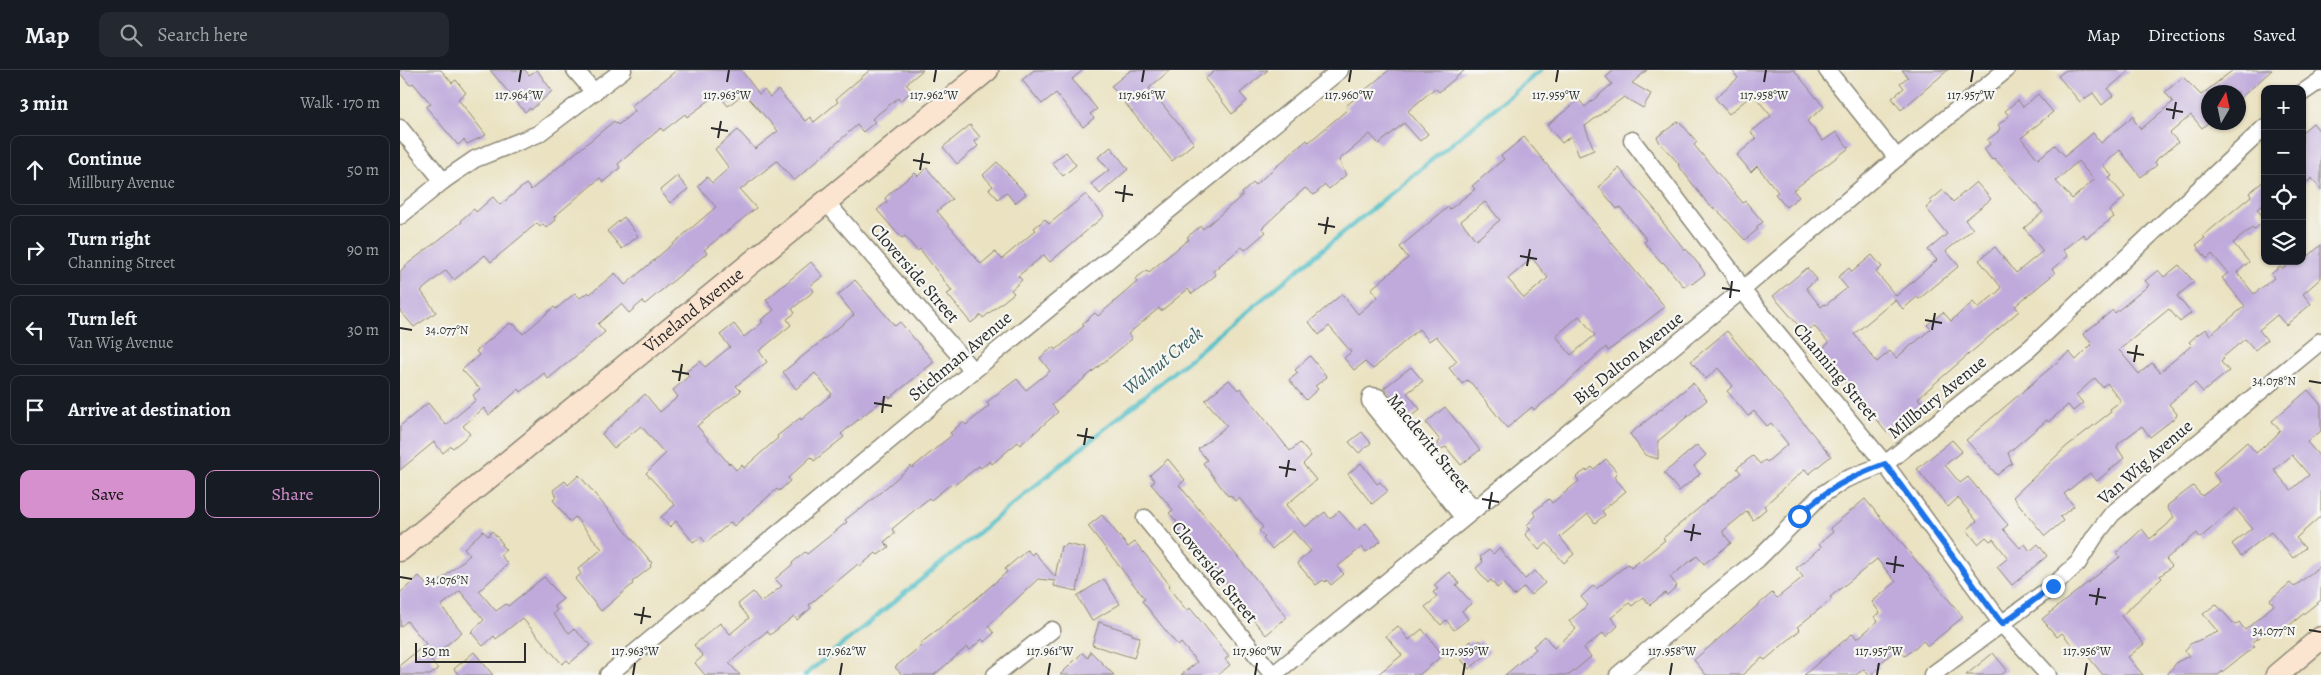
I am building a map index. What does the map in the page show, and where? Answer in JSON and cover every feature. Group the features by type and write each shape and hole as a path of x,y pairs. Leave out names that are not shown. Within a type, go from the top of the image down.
{"street":[{"path":"576,70 594,92"},
{"path":"400,216 443,181 475,159 538,134 622,70"},
{"name":"Vineland Avenue","path":"400,550 986,70"},
{"name":"Stichman Avenue","path":"608,675 973,371 1340,70"},
{"path":"1827,70 1897,158"},
{"name":"Big Dalton Avenue","path":"1273,675 1742,290 1897,158 2006,70"},
{"path":"2306,90 2321,80"},
{"path":"400,128 443,181"},
{"name":"Millbury Avenue","path":"1618,675 1758,559 1820,496 1844,480 1885,464 2044,336 2263,130"},
{"name":"Channing Street","path":"1632,140 1732,272 1742,290 1885,464 2002,624 2048,675"},
{"name":"Cloverside Street","path":"826,202 973,371"},
{"name":"Van Wig Avenue","path":"1932,675 2053,586 2078,564 2095,536 2112,514 2321,341"},
{"name":"Macdevitt Street","path":"1371,396 1378,397 1454,488 1469,513 1374,407 1370,401 1371,396"},
{"name":"Cloverside Street","path":"1145,518 1273,675"},
{"path":"995,675 1052,630"},
{"path":"2277,675 2321,638"}],"building":[{"path":"400,70 441,70 452,83 456,80 466,93 458,99 486,135 467,144 464,140 458,145 426,107 431,104 413,83 410,85 400,73"},
{"path":"490,70 525,70 529,75 537,70 552,91 531,110 530,108 525,112"},
{"path":"677,70 741,70 759,94 764,90 770,97 778,90 805,121 810,117 814,122 838,102 836,99 870,70 923,70 906,84 912,91 900,101 898,98 872,119 875,122 863,132 857,125 794,181 777,161 740,190 756,208 704,250 707,253 645,304 643,301 629,313 621,304 598,324 605,332 548,379 544,373 521,392 519,389 489,415 484,408 463,426 470,434 453,448 451,446 443,453 434,442 400,470 400,426 428,403 446,425 476,400 473,395 480,389 462,370 479,355 476,351 510,323 514,324 523,334 554,307 556,309 575,293 580,298 588,292 590,294 615,273 625,285 716,207 698,186 707,177 712,183 729,168 715,149 738,130 755,149 778,131 744,93 728,106 718,94 687,117 685,114 663,131 661,128 618,164 620,168 603,182 600,178 554,217 556,220 546,228 543,224 540,227 537,223 491,262 485,255 454,280 446,270 421,291 436,312 414,327 400,311 400,272 405,266 462,222 461,220 474,209 476,212 493,197 500,205 526,184 531,190 614,121 618,125 635,111 631,106"},
{"path":"1034,70 1083,70 1072,79 1097,109 1090,114 1094,118 1083,127 1056,93 1042,104 1022,80"},
{"path":"1131,70 1170,70 1149,88 1194,143 1172,161 1111,86"},
{"path":"1216,70 1268,70 1240,93 1247,101 1232,114 1205,79"},
{"path":"1389,70 1465,70 1439,92 1435,88 1408,111 1428,134 1420,141 1404,123 1379,144 1370,134 1339,160 1346,175 1329,189 1325,185 1314,195 1305,188 1262,228 1266,232 1245,250 1242,247 1213,271 1216,275 1192,294 1188,289 1161,311 1159,308 1128,334 1132,339 1052,405 1058,412 1020,445 1018,442 992,464 990,461 981,468 979,466 953,486 951,484 931,500 929,498 892,529 895,533 884,542 889,547 878,555 876,553 860,566 858,564 809,605 811,608 797,620 794,616 770,635 767,631 729,663 740,675 705,675 695,663 703,656 694,645 720,623 730,634 749,618 738,604 753,592 760,601 762,599 763,601 782,586 775,579 792,563 805,552 807,554 847,522 845,520 860,510 911,466 912,468 952,435 950,433 963,422 966,425 989,406 987,402 1017,379 1026,390 1050,371 1040,358 1053,347 1056,350 1084,326 1082,324 1095,313 1098,316 1137,282 1135,279 1147,270 1149,272 1189,239 1187,237 1201,226 1203,229 1243,195 1242,193 1253,183 1255,185 1307,140 1309,142 1348,109 1346,106"},
{"path":"1614,70 1647,70 1632,83 1651,94 1643,108 1624,97 1585,126 1594,150 1579,156 1571,136 1562,143 1547,125 1579,100 1585,107 1612,84 1606,77"},
{"path":"1732,70 1794,70 1824,107 1807,121 1823,141 1836,132 1849,148 1793,190 1799,197 1786,207 1775,194 1778,192 1757,166 1751,172 1737,155 1756,139 1751,132 1771,116 1753,94 1729,114 1715,98 1738,78"},
{"path":"1902,70 1948,70 1901,110 1892,98 1904,88 1900,83 1908,77"},
{"path":"2066,70 2130,70 2108,89 2113,96 2102,105 2093,93 2080,102 2058,76"},
{"path":"2233,70 2272,70 2246,93 2246,85 2214,85"},
{"path":"2183,77 2201,95 2201,127 2191,115 2170,133 2178,142 2157,159 2155,163 2157,165 2141,177 2120,150 2103,165 2112,176 2109,178 2125,197 2109,211 2114,217 2086,238 2083,234 2063,250 2068,256 2052,269 2055,273 2015,306 2019,311 1918,398 1923,404 1887,433 1819,351 1829,343 1814,326 1805,333 1773,296 1807,268 1817,279 1806,288 1821,307 1826,305 1847,288 1838,277 1849,268 1852,272 1872,255 1882,267 1876,272 1896,296 1937,260 1928,250 1947,234 1926,208 1932,203 1930,201 1943,190 1953,202 1976,182 1991,199 1965,220 1973,229 1946,251 1959,266 1919,299 1917,297 1903,309 1895,300 1854,334 1877,362 1890,351 1896,358 1931,329 1927,325 1943,312 1951,321 1973,302 1978,308 1999,291 2001,287 1979,260 1995,247 2016,273 2043,251 2024,228 2043,212 1994,158 1992,160 1984,149 1990,144 1987,140 1998,132 2000,128 1998,125 2009,116 2005,111 2018,100 2023,107 2038,94 2053,112 2021,138 2038,159 2055,145 2065,156 2093,133 2101,143 2134,115 2134,120 2141,129 2173,102 2165,92","holes":["2078,161 2094,180 2072,199 2056,181"]},
{"path":"1679,121 1697,142 1694,145 1743,203 1745,201 1763,222 1745,240 1721,214 1708,204 1679,164 1660,143 1657,137"},
{"path":"2313,123 2321,133 2321,190 2312,178 2306,183 2306,129"},
{"path":"970,125 980,137 974,141 978,146 957,164 943,147"},
{"path":"1524,137 1665,307 1608,351 1606,347 1553,395 1534,410 1532,407 1507,428 1472,384 1467,380 1462,384 1449,368 1457,361 1436,336 1429,341 1419,329 1373,369 1365,362 1354,370 1344,358 1351,352 1329,326 1319,335 1309,322 1342,294 1358,314 1378,297 1371,289 1408,258 1400,247 1448,207 1450,209 1475,189 1472,186 1504,159 1501,156","holes":["1485,202 1500,220 1476,240 1461,221","1532,258 1548,278 1524,298 1508,279","1579,316 1595,335 1571,355 1556,336"]},
{"path":"1111,147 1128,169 1100,194 1091,184 1109,170 1098,157"},
{"path":"1066,152 1076,165 1063,176 1052,163"},
{"path":"997,162 1026,194 1015,203 1006,192 998,199 989,189 993,186 983,175"},
{"path":"927,168 952,199 937,211 981,264 995,252 1002,259 1036,230 1034,228 1045,219 1049,224 1086,194 1104,216 1050,262 1044,255 1018,276 1022,280 1011,290 1014,293 983,318 981,315 971,323 947,294 952,291 920,249 917,251 905,236 902,238 877,210 887,202 885,198 897,187 915,173 918,176"},
{"path":"1619,168 1700,266 1705,274 1692,284 1690,282 1684,287 1644,242 1647,240 1620,207 1617,209 1599,187"},
{"path":"677,176 688,189 670,203 660,190"},
{"path":"2261,183 2261,206 2257,209 2261,214 2261,224 2254,230 2252,228 2233,243 2249,262 2237,273 2254,294 2274,278 2271,274 2280,267 2283,269 2288,265 2306,265 2306,258 2321,245 2321,278 2303,294 2311,304 2286,325 2277,315 2259,330 2267,340 2255,350 2245,339 2222,358 2224,359 2221,362 2229,371 2203,392 2195,383 2190,386 2169,404 2177,414 2176,417 2150,437 2142,426 2119,443 2117,447 2124,458 2097,481 2090,473 2064,494 2074,506 2060,517 2063,521 2045,536 2013,497 2067,446 2111,412 2110,409 2121,401 2107,383 2102,387 2095,378 2076,395 2083,403 2073,411 2068,405 2048,422 2047,420 2008,453 2012,463 1997,475 1966,440 2069,352 2076,360 2092,344 2083,334 2113,310 2115,313 2149,285 2145,281 2158,270 2164,277 2179,265 2194,282 2177,296 2191,313 2180,322 2169,309 2119,350 2139,374 2152,363 2160,372 2192,345 2189,342 2198,334 2206,329 2210,335 2245,306 2222,278 2228,273 2212,254 2207,259 2196,245 2205,238 2203,236 2251,196 2249,193"},
{"path":"624,217 638,236 622,249 607,231"},
{"path":"811,262 823,276 810,286 814,291 792,309 795,313 787,319 791,325 759,351 767,362 736,386 741,391 697,426 736,470 742,465 744,468 778,438 777,436 800,418 801,420 832,394 815,373 796,389 783,372 854,315 838,295 855,280 895,326 900,322 934,362 890,398 888,396 865,414 841,434 844,437 814,461 811,457 788,478 790,481 779,491 777,489 734,526 731,522 706,543 701,537 693,542 676,521 670,527 661,517 675,505 646,473 665,454 641,426 614,448 602,434 645,394 660,412 678,397 673,390 689,376 686,372 700,361 705,367 730,347 720,335 734,324 744,337 763,322 761,320 774,310 766,300"},
{"path":"1727,331 1831,456 1809,474 1805,469 1764,506 1766,509 1753,520 1747,511 1723,531 1731,543 1704,564 1697,556 1670,577 1677,586 1667,595 1665,593 1650,605 1643,597 1632,606 1629,603 1611,618 1618,626 1606,637 1603,633 1584,648 1591,657 1569,675 1505,675 1536,649 1533,646 1545,636 1554,648 1576,629 1569,621 1588,605 1581,597 1593,586 1596,589 1628,564 1631,568 1665,540 1663,538 1741,473 1737,468 1753,456 1760,464 1765,460 1767,462 1788,444 1771,423 1767,426 1754,411 1748,416 1727,391 1733,386 1718,368 1706,379 1691,361"},
{"path":"1310,356 1327,377 1315,386 1318,389 1306,400 1289,380 1298,373 1295,370"},
{"path":"1411,367 1423,381 1407,393 1420,409 1409,418 1384,388"},
{"path":"1229,380 1238,390 1240,388 1290,451 1300,443 1311,456 1303,464 1316,480 1286,505 1305,527 1325,512 1330,519 1339,511 1357,531 1366,523 1381,541 1366,552 1362,547 1337,567 1344,574 1331,585 1327,580 1325,582 1323,580 1316,585 1297,563 1311,551 1293,531 1272,549 1263,539 1265,537 1259,531 1263,527 1255,517 1239,498 1235,501 1230,495 1228,496 1203,463 1207,460 1198,449 1227,426 1205,400"},
{"path":"1693,383 1707,400 1658,441 1658,459 1645,455 1630,434"},
{"path":"2308,390 2321,405 2321,431 2307,442 2321,458 2321,516 2296,538 2305,548 2293,558 2271,532 2241,556 2232,544 2252,528 2235,508 2200,538 2197,533 2166,559 2172,566 2160,576 2162,578 2121,616 2144,644 2128,657 2143,675 2103,675 2087,655 2083,658 2062,633 2057,637 2042,619 2120,557 2116,553 2142,529 2150,539 2167,525 2174,517 2167,508 2168,505 2193,486 2202,496 2220,482 2213,473 2214,471 2247,442 2256,453 2276,436 2280,431 2272,421","holes":["2292,455 2309,475 2291,490 2274,470"]},
{"path":"1445,407 1480,450 1461,465 1446,447 1435,450 1440,440 1426,423"},
{"path":"1362,432 1371,443 1359,453 1349,442"},
{"path":"1952,440 1962,451 1945,465 1960,483 1968,477 2008,525 2003,529 2020,548 2025,544 2030,551 2038,544 2047,556 2012,585 1997,567 2008,558 1993,539 1990,541 1986,537 1978,544 1967,530 1977,521 1958,498 1948,507 1917,469"},
{"path":"1697,445 1706,455 1694,466 1700,474 1679,491 1664,473"},
{"path":"1168,459 1185,480 1179,485 1287,617 1266,635 1230,592 1233,590 1212,566 1210,568 1174,525 1177,522 1169,513 1173,510 1151,484 1155,481 1150,475"},
{"path":"1606,459 1617,472 1614,477 1626,491 1602,511 1605,515 1595,523 1588,514 1560,537 1574,554 1564,563 1547,543 1539,550 1525,534 1531,529 1527,525 1536,516 1533,512 1549,499 1552,503 1579,481 1576,477 1592,467 1594,469"},
{"path":"1361,463 1377,484 1380,482 1388,491 1372,504 1348,474"},
{"path":"579,475 652,563 651,567 632,582 633,584 601,611 575,579 581,574 578,569 602,549 575,517 570,522 553,500 557,497 553,490 565,481 568,485"},
{"path":"1865,499 1963,617 1928,646 1923,641 1905,656 1898,648 1878,665 1880,667 1870,675 1864,669 1856,675 1804,675 1853,633 1857,639 1878,621 1874,617 1880,613 1872,602 1896,582 1877,559 1830,597 1832,599 1797,627 1800,630 1765,660 1762,658 1742,675 1706,675 1694,660 1772,593 1777,598 1803,577 1796,568 1821,547 1819,544 1833,532 1830,528"},
{"path":"1102,515 1128,547 1135,542 1170,585 1168,587 1187,611 1190,608 1229,656 1225,659 1230,665 1218,675 1181,675 1197,662 1181,643 1178,646 1142,601 1145,599 1088,526"},
{"path":"483,531 488,536 492,531 506,550 500,555 508,564 479,591 496,611 506,604 508,606 544,577 563,599 554,606 557,610 553,614 569,633 574,629 591,645 570,663 567,660 562,664 522,618 496,639 494,636 483,646 471,632 484,620 460,591 441,606 462,632 430,659 438,669 430,675 400,675 400,665 426,644 407,621 400,627 400,593 419,576 430,589 470,555 464,548"},
{"path":"1066,544 1085,548 1077,591 1054,586 1055,581 1038,579 988,626 994,633 984,642 982,639 970,650 967,647 934,675 902,675 895,667 1007,572 1005,569 1027,550 1032,555 1034,552 1055,577 1061,546 1065,547"},
{"path":"1499,548 1525,579 1535,571 1545,583 1531,595 1524,587 1514,596 1503,583 1497,588 1491,580 1488,583 1476,568 1483,562 1480,557 1489,550 1493,554"},
{"path":"2321,565 2321,600 2277,635 2271,628 2252,643 2255,646 2218,675 2167,675 2177,662 2189,656 2185,651 2190,644 2218,632 2203,614 2216,604 2235,625 2239,622 2245,630 2274,605 2270,600 2290,583 2294,587"},
{"path":"1449,572 1459,583 1456,585 1472,603 1462,611 1468,619 1454,630 1446,620 1441,625 1425,607 1437,597 1433,592 1438,589 1434,585"},
{"path":"1104,579 1120,604 1092,621 1077,596"},
{"path":"1099,622 1140,637 1134,658 1092,645"},
{"path":"1398,626 1409,640 1422,629 1443,655 1419,675 1377,675 1402,655 1386,636"},
{"path":"1480,640 1490,652 1469,669 1456,653 1471,641 1475,645"},
{"path":"1090,651 1114,675 1060,675 1082,653 1088,658"},
{"path":"474,652 493,675 459,675 454,669"},
{"path":"1993,653 2007,670 2001,675 1966,675"}],"waterway":[{"name":"Walnut Creek","path":"805,675 1541,70"}],"route":[{"path":"1799,516 1820,496 1844,480 1885,464 2002,624 2053,586"}]}
